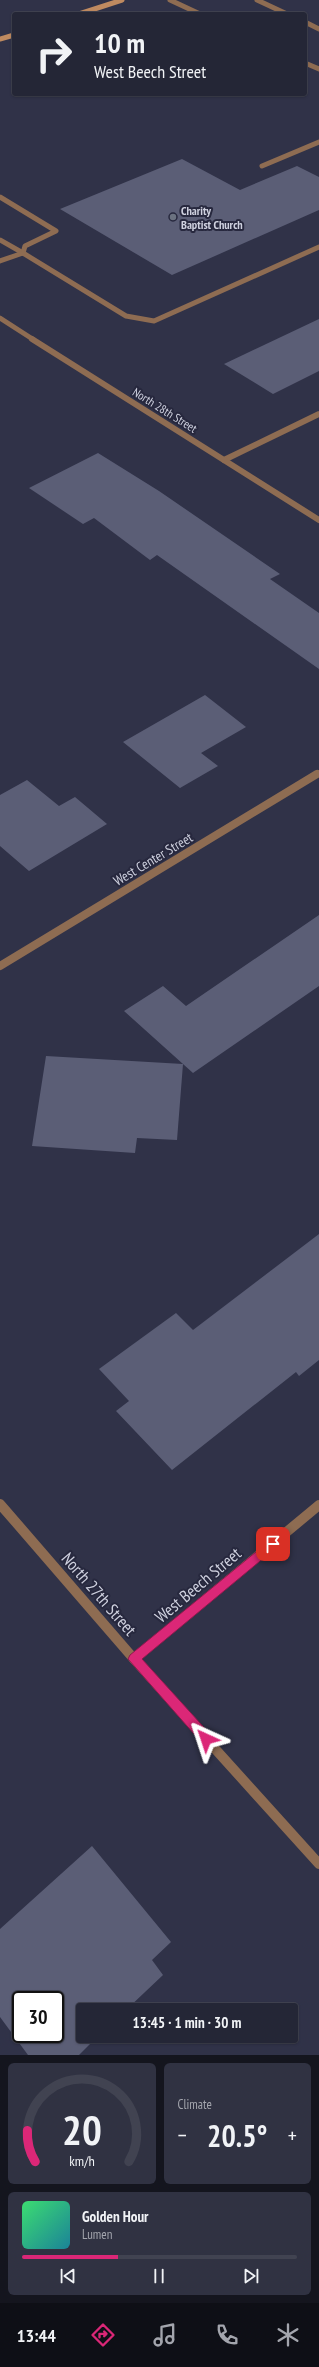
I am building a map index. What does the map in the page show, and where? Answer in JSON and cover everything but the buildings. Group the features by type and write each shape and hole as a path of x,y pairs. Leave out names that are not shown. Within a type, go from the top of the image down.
{"main road":[{"path":"85,12 122,0"},
{"path":"0,39 12,36"}],"street":[{"path":"170,0 196,12"},
{"path":"257,0 283,12"},
{"path":"307,23 319,29"},
{"path":"307,64 319,69"},
{"path":"262,166 319,142"},
{"path":"0,198 56,231 25,246 23,253"},
{"path":"0,240 126,316 154,321 319,247"},
{"path":"0,261 23,253"},
{"name":"North 28th Street","path":"0,318 319,520"},
{"path":"224,460 319,414"},
{"name":"West Center Street","path":"0,966 319,773"},
{"name":"North 27th Street","path":"0,1504 134,1659 319,1864"},
{"name":"West Beech Street","path":"134,1659 319,1505"}],"place":[{"name":"Charity Baptist Church","path":"173,217"}],"route":[{"path":"206,1739 134,1659 273,1544"}]}
